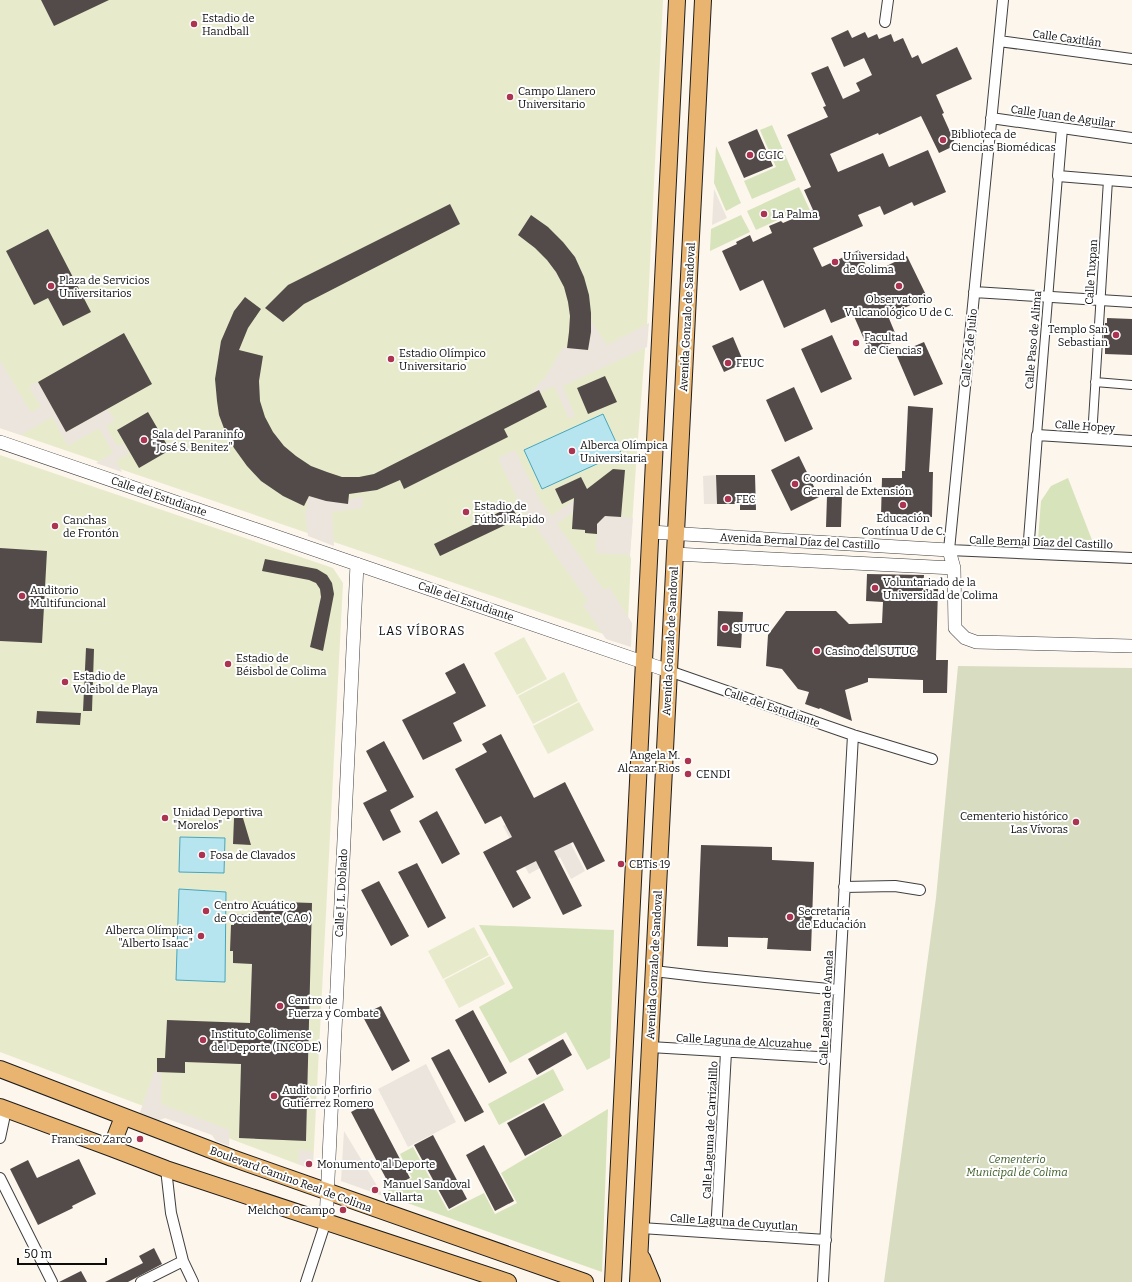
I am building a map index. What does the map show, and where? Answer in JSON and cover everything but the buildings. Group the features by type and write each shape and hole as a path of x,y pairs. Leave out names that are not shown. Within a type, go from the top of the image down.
{"main road":[{"path":"613,1282 677,0"},
{"name":"Avenida Gonzalo de Sandoval","path":"638,1282 702,0"},
{"path":"634,869 659,872"},
{"name":"Boulevard Camino Real de Colima","path":"0,1069 123,1117 327,1192 585,1282"},
{"path":"624,1070 649,1071"},
{"path":"3,1109 166,1169 508,1282"},
{"path":"112,1148 123,1117"},
{"path":"640,1254 652,1282"}],"street":[{"path":"885,22 888,0"},
{"name":"Calle 25 de Julio","path":"1003,0 949,550 954,568 955,628 964,638 976,642 1132,646"},
{"name":"Calle Caxitlán","path":"999,41 1132,59"},
{"name":"Calle Juan de Aguilar","path":"991,118 1132,138"},
{"name":"Calle Paso de Alima","path":"1028,553 1062,128"},
{"path":"1058,176 1132,182"},
{"name":"Calle Tuxpan","path":"1092,437 1108,180"},
{"path":"974,292 1132,302"},
{"path":"1095,382 1132,385"},
{"name":"Calle Hopey","path":"1037,434 1132,441"},
{"name":"Calle del Estudiante","path":"0,442 853,735 932,759"},
{"name":"Avenida Bernal Díaz del Castillo","path":"650,532 949,550"},
{"name":"Calle Bernal Díaz del Castillo","path":"949,550 1132,558"},
{"name":"Avenida Bernal Díaz del Castillo","path":"674,554 954,568"},
{"name":"Calle J. L. Doblado","path":"326,1221 356,564"},
{"name":"Calle Laguna de Amela","path":"823,1282 853,735"},
{"path":"844,888 895,886 920,890"},
{"path":"654,971 839,990"},
{"name":"Calle Laguna de Alcuzahue","path":"650,1048 836,1058"},
{"name":"Calle Laguna de Carrizalillo","path":"716,1233 726,1052"},
{"path":"0,1138 3,1109"},
{"path":"166,1169 171,1213 182,1261 194,1282"},
{"path":"0,1178 52,1282"},
{"path":"306,1282 326,1221"},
{"name":"Calle Laguna de Cuyutlan","path":"641,1228 826,1240"},
{"path":"141,1282 182,1261"}],"green space":[{"path":"0,0 663,0 647,325 630,555 627,642 0,428"},
{"path":"772,125 796,180 752,199 744,181 776,167 760,130"},
{"path":"716,146 741,203 726,211 714,183"},
{"path":"799,187 825,242 813,248 797,211 756,230 747,211"},
{"path":"741,215 750,232 710,251 711,229"},
{"name":"Unidad Deportiva \"Morelos\"","path":"0,455 333,568 343,583 313,1166 308,1168 0,1052"},
{"path":"1068,478 1092,540 1038,540 1041,501 1051,486"},
{"path":"524,637 547,679 517,695 494,653"},
{"name":"Cementerio Municipal de Colima","path":"958,666 1132,668 1132,1282 884,1282 936,898"},
{"path":"564,672 578,701 533,724 518,696"},
{"path":"579,702 594,730 548,754 533,726"},
{"path":"479,925 614,930 610,1058 587,1070 566,1032 510,1063 479,1007 513,988"},
{"path":"474,927 489,955 443,979 428,951"},
{"path":"490,956 505,984 459,1008 444,980"},
{"path":"553,1069 564,1090 499,1125 488,1104"},
{"path":"608,1109 602,1272 382,1194 412,1178 400,1154 413,1147 448,1211 484,1193 495,1214 517,1203 501,1173"}],"shaded area":[{"path":"714,189 727,218 712,225"},
{"path":"591,321 607,345 649,323 647,347 563,386 575,416 569,419 554,386 540,393 538,390 528,395 546,376 563,347 588,350"},
{"path":"0,361 31,412 41,407 29,387 38,382 66,432 108,409 115,420 106,426 117,446 123,443 129,454 116,461 122,472 96,463 113,453 99,428 68,446 52,417 21,435 0,428"},
{"path":"515,450 538,497 551,516 576,499 574,511 557,524 604,590 609,587 632,623 631,647 606,639 583,605 588,601 522,508 498,458"},
{"path":"716,475 717,504 704,504 703,476"},
{"path":"309,496 348,499 363,497 362,508 332,512 334,546 308,536 305,515"},
{"path":"605,516 633,518 630,555 596,553 597,523"},
{"path":"549,802 585,871 571,879 560,857 529,874 503,826"},
{"path":"426,1064 456,1122 408,1147 378,1089"},
{"path":"153,1072 162,1073 161,1104 230,1130 229,1146 216,1141 212,1135 165,1118 157,1121 139,1115"},
{"path":"344,1131 382,1194 383,1196 341,1181"},
{"path":"299,1149 313,1152 313,1166 308,1168 298,1163"}],"water":[{"name":"Alberca Olímpica Universitaria","path":"603,414 621,453 542,489 524,450"},
{"name":"Fosa de Clavados","path":"180,837 225,838 224,873 179,872"},
{"name":"Alberca Olímpica \"Alberto Isaac\"","path":"179,889 226,892 225,982 176,980"}],"place":[{"name":"Estadio de Handball","path":"194,24"},
{"name":"Campo Llanero Universitario","path":"510,97"},
{"name":"Biblioteca de Ciencias Biomédicas","path":"943,140"},
{"name":"CGIC","path":"750,155"},
{"name":"La Palma","path":"764,214"},
{"name":"Universidad de Colima","path":"835,262"},
{"name":"Plaza de Servicios Universitarios","path":"51,286"},
{"name":"Observatorio Vulcanológico U de C.","path":"899,286"},
{"name":"Templo San Sebastian","path":"1116,335"},
{"name":"Facultad de Ciencias","path":"856,343"},
{"name":"Estadio Olímpico Universitario","path":"391,359"},
{"name":"FEUC","path":"728,363"},
{"name":"Sala del Paraninfo \"José S. Benitez\"","path":"144,440"},
{"name":"Alberca Olímpica Universitaria","path":"572,451"},
{"name":"Coordinación General de Extensión","path":"795,484"},
{"name":"FEC","path":"728,499"},
{"name":"Educación Contínua U de C.","path":"903,505"},
{"name":"Estadio de Fútbol Rápido","path":"466,512"},
{"name":"Canchas de Frontón","path":"55,526"},
{"name":"Voluntariado de la Universidad de Colima","path":"875,588"},
{"name":"Auditorio Multifuncional","path":"22,596"},
{"name":"SUTUC","path":"725,628"},
{"name":"Casino del SUTUC","path":"817,651"},
{"name":"Estadio de Béisbol de Colima","path":"228,664"},
{"name":"Estadio de Voleibol de Playa","path":"65,682"},
{"name":"Angela M. Alcazar Rios","path":"688,761"},
{"name":"CENDI","path":"688,774"},
{"name":"Unidad Deportiva \"Morelos\"","path":"165,818"},
{"name":"Cementerio histórico Las Vívoras","path":"1076,822"},
{"name":"Fosa de Clavados","path":"202,855"},
{"name":"CBTis 19","path":"621,864"},
{"name":"Centro Acuático de Occidente (CAO)","path":"206,911"},
{"name":"Secretaría de Educación","path":"790,917"},
{"name":"Alberca Olímpica \"Alberto Isaac\"","path":"201,936"},
{"name":"Centro de Fuerza y Combate","path":"280,1006"},
{"name":"Instituto Colimense del Deporte (INCODE)","path":"203,1040"},
{"name":"Auditorio Porfirio Gutiérrez Romero","path":"274,1096"},
{"name":"Francisco Zarco","path":"140,1139"},
{"name":"Monumento al Deporte","path":"309,1164"},
{"name":"Manuel Sandoval Vallarta","path":"375,1190"},
{"name":"Melchor Ocampo","path":"343,1210"}],"district":[{"name":"LAS VÍBORAS","path":"422,631"}]}
